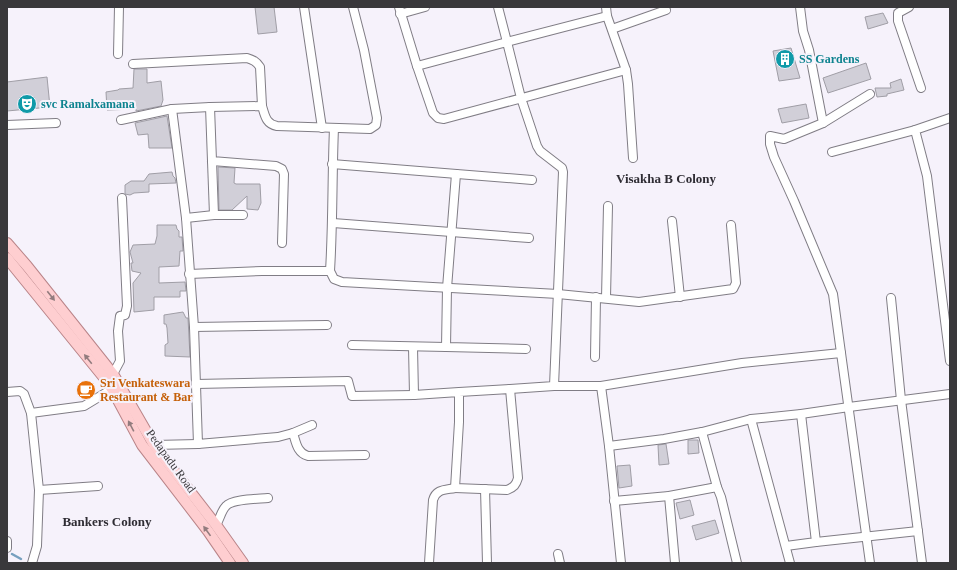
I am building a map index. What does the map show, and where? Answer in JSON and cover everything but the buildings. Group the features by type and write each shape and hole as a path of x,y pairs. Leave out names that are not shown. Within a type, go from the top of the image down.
{"main road":[{"name":"Pedapadu Road","path":"7,243 113,374 154,445 216,525 243,563"},
{"name":"Pedapadu Road","path":"7,258 112,389 142,445 208,531 230,563"}],"street":[{"path":"118,54 119,7"},
{"path":"304,7 322,128"},
{"path":"133,64 247,58 253,60 260,67 262,106 267,122 272,125 370,129 376,125 377,118 364,50 353,7"},
{"path":"425,7 399,10 433,113 438,118 444,119 626,70"},
{"path":"498,7 522,98 537,146 540,151 559,165 563,172 554,386"},
{"path":"606,7 607,16 626,70 633,158"},
{"path":"800,7 803,31 809,50 823,123"},
{"path":"909,7 898,13 898,21 921,88"},
{"path":"612,29 666,10"},
{"path":"417,66 607,16"},
{"path":"870,94 823,123 784,139 770,136 770,144 774,157 794,201 832,294 870,563"},
{"path":"121,120 172,110 210,107 262,106"},
{"path":"210,107 214,215"},
{"path":"172,110 186,218 194,326 198,444"},
{"path":"832,152 915,130 950,118"},
{"path":"7,125 56,123"},
{"path":"334,128 332,164 333,223 330,271 334,279 342,282 558,294 639,302 729,290 735,286 736,282 732,225"},
{"path":"915,130 927,176 950,361"},
{"path":"212,161 276,166 282,168 284,174 282,243"},
{"path":"332,164 532,180"},
{"path":"446,346 448,288 456,174"},
{"path":"113,374 120,361 118,331 120,316 125,315 127,306 122,198"},
{"path":"606,298 608,206"},
{"path":"186,218 214,215 243,215"},
{"path":"672,222 680,297"},
{"path":"333,223 529,238"},
{"path":"189,274 262,271 330,271"},
{"path":"595,357 596,297"},
{"path":"891,298 901,400 922,563"},
{"path":"194,326 327,325"},
{"path":"352,345 526,349"},
{"path":"413,347 414,395"},
{"path":"196,384 348,381 352,396 414,395 554,386 601,386 742,363 841,353"},
{"path":"601,386 609,446 621,563"},
{"path":"31,413 84,406 112,389"},
{"path":"429,563 432,500 434,494 439,490 455,488 507,490 516,484 518,478 510,389"},
{"path":"7,392 20,391 24,394 31,413 39,490 38,546 32,563"},
{"path":"455,488 459,422 459,392"},
{"path":"609,446 664,439 702,432 751,419 801,414 950,394"},
{"path":"801,414 816,542"},
{"path":"751,419 790,563"},
{"path":"154,445 198,444 264,439 292,433 312,425"},
{"path":"702,432 721,497 737,563"},
{"path":"292,433 298,449 303,455 365,455"},
{"path":"39,490 98,486"},
{"path":"614,501 669,496 717,487"},
{"path":"484,489 487,563"},
{"path":"669,496 675,563"},
{"path":"216,525 220,519 222,510 227,504 233,501 268,498"},
{"path":"786,546 918,531"},
{"path":"7,541 7,548"},
{"path":"558,554 560,563"}],"waterway":[{"path":"12,554 21,559"}],"place":[{"name":"SS Gardens","path":"785,59"},
{"name":"svc Ramalxamana","path":"27,104"},
{"name":"Sri Venkateswara Restaurant & Bar","path":"86,390"}],"district":[{"name":"Visakha B Colony","path":"666,178"},
{"name":"Bankers Colony","path":"107,521"}]}
